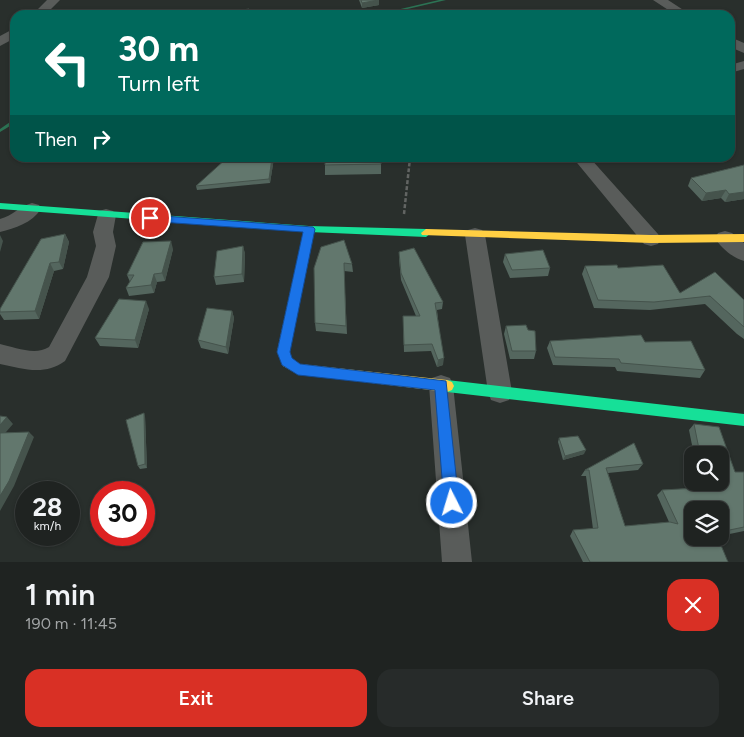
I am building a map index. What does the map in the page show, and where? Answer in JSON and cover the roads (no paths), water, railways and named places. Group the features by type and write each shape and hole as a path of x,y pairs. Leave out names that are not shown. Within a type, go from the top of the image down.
{"street":[{"path":"43,10 54,0"},
{"path":"659,0 676,10"},
{"path":"584,162 651,239"},
{"path":"0,206 309,229 651,239 735,238 744,254"},
{"path":"0,226 14,222 32,209"},
{"path":"0,354 40,362 50,359 57,354 98,277 106,246 102,232 106,215"},
{"path":"309,229 283,352 287,362 298,369 744,420"},
{"path":"475,235 500,392"},
{"path":"441,385 457,562"}],"waterway":[{"path":"399,10 444,0"},
{"path":"0,131 10,124"}]}
